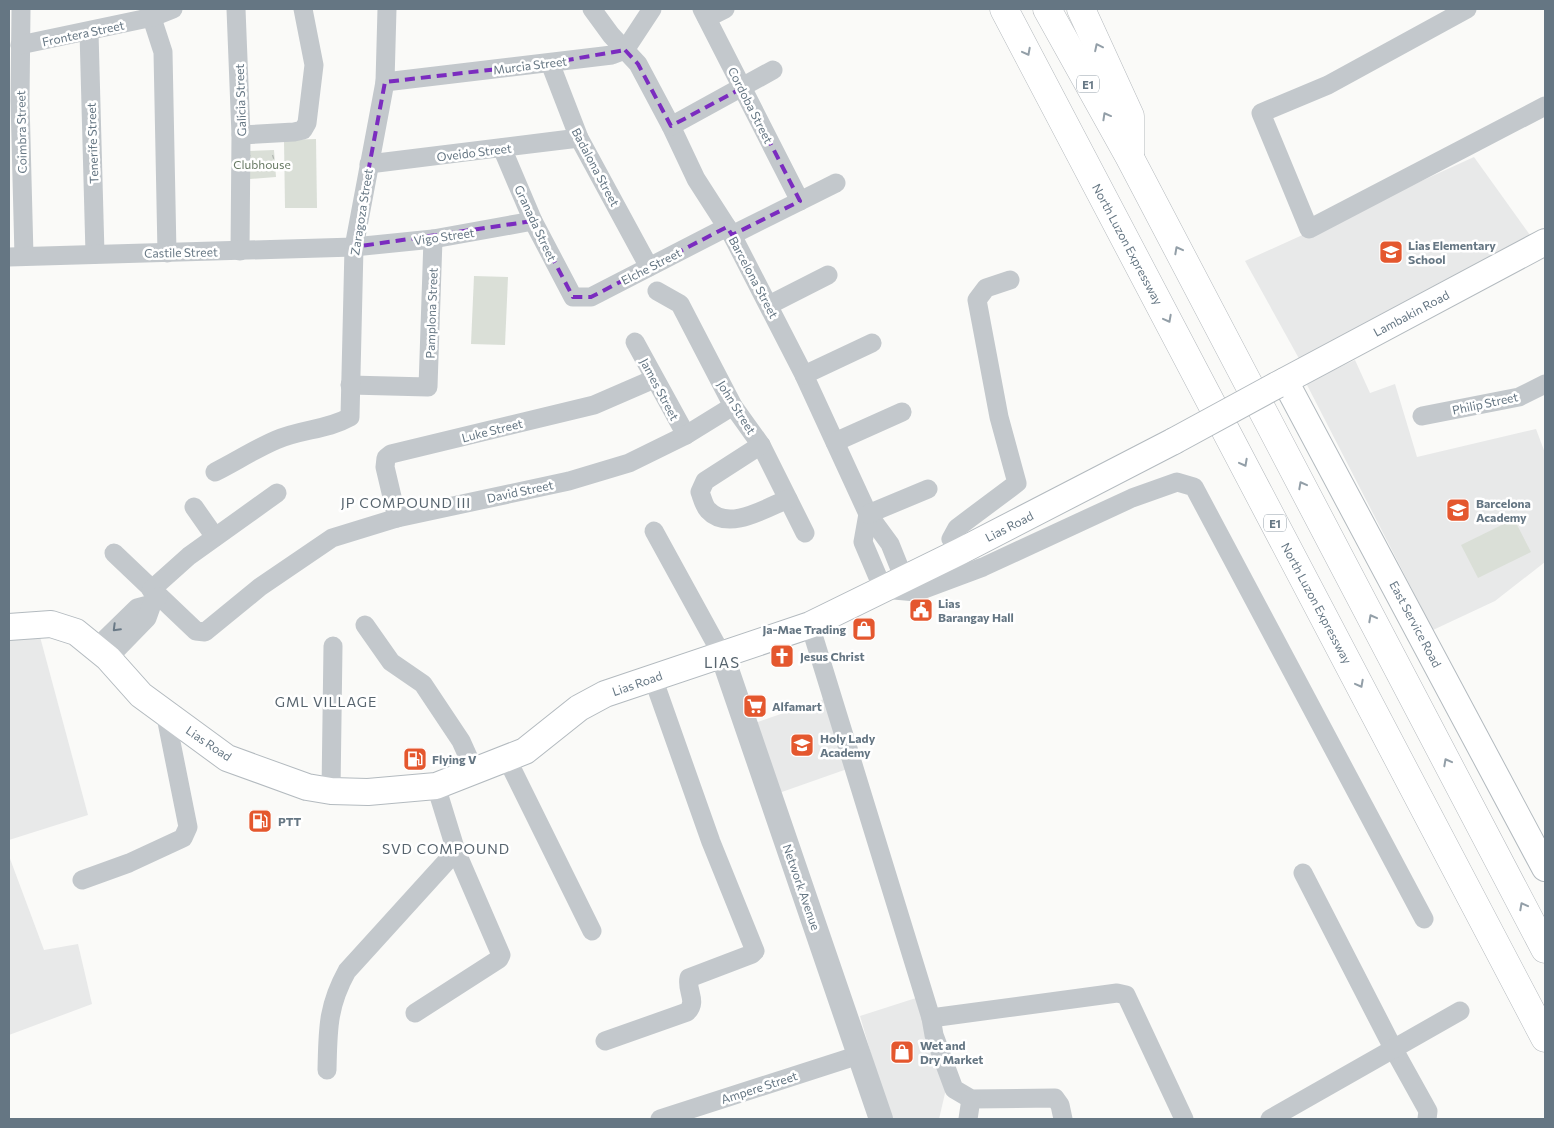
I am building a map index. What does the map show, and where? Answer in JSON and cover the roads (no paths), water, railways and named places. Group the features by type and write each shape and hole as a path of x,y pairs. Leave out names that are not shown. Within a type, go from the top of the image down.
{"highway":[{"name":"North Luzon Expressway","path":"1004,9 1545,1038"},
{"name":"E1","path":"1047,9 1130,158 1545,949"},
{"path":"1081,9 1130,116 1130,158"}],"main road":[{"name":"Lambakin Road","path":"1281,383 1545,242"},
{"name":"Lias Road","path":"9,627 51,624 76,632 102,653 141,695 227,758 307,787 331,791 368,792 436,786 525,751 579,708 605,694 810,625 961,551 1174,441 1281,383"},
{"name":"East Service Road","path":"1281,383 1545,868"}],"street":[{"name":"Coimbra Street","path":"16,257 14,104 20,45 21,9"},
{"name":"Frontera Street","path":"20,45 89,32 151,13 173,9"},
{"name":"Galicia Street","path":"236,9 241,135 240,251"},
{"path":"241,135 294,132 303,130 306,124 314,65 303,9"},
{"name":"Zaragoza Street","path":"215,472 277,440 309,430 334,426 350,417 354,247 385,82 387,9"},
{"name":"Barcelona Street","path":"592,9 638,64 671,126 696,179 730,231 804,375 868,514"},
{"path":"625,50 652,9"},
{"path":"704,13 725,9"},
{"path":"1467,9 1328,85 1261,113 1309,229 1545,106"},
{"path":"151,13 163,52 166,253"},
{"name":"Cordoba Street","path":"704,13 800,201"},
{"name":"Tenerife Street","path":"89,32 95,254"},
{"name":"Murcia Street","path":"385,82 612,55 625,50"},
{"name":"Badalona Street","path":"550,63 579,138 650,266"},
{"path":"671,126 773,70"},
{"name":"Oveido Street","path":"369,164 579,138"},
{"name":"Granada Street","path":"502,148 534,222 573,297"},
{"name":"Elche Street","path":"573,297 591,297 650,266 800,201 836,183"},
{"name":"Vigo Street","path":"354,247 433,239 534,222"},
{"name":"Pamplona Street","path":"350,386 428,387 433,239"},
{"name":"Castile Street","path":"16,257 354,247"},
{"path":"769,305 828,275"},
{"path":"961,551 951,540 957,528 1017,483 999,417 977,300 986,288 1010,280"},
{"name":"John Street","path":"657,291 680,304 733,406 761,445 806,533"},
{"name":"James Street","path":"635,342 686,435"},
{"path":"804,375 872,343"},
{"name":"Luke Street","path":"396,518 386,467 386,458 391,454 594,405 654,379"},
{"name":"Philip Street","path":"1422,416 1519,397 1545,384"},
{"name":"David Street","path":"154,597 196,631 205,632 260,587 332,538 396,518 569,481 629,463 686,435 733,406"},
{"path":"835,442 902,412"},
{"path":"761,445 705,481 700,492 707,510 722,520 740,518 788,499"},
{"path":"928,489 868,514 863,542 894,584 916,592 983,567 1132,498 1176,482 1194,487 1424,919"},
{"path":"102,653 137,608 154,597 189,556 277,493"},
{"path":"194,507 215,537"},
{"path":"654,531 722,655"},
{"path":"114,554 154,597"},
{"path":"365,625 391,662 423,684 461,741 475,772"},
{"path":"810,625 934,1035 954,1089 971,1099 1055,1098 1060,1105 1063,1119"},
{"path":"331,791 333,646"},
{"name":"Network Avenue","path":"722,655 881,1119"},
{"path":"605,1041 687,1012 692,1007 688,983 690,978 752,954 755,951 711,842 653,678"},
{"path":"82,880 129,864 183,838 187,833 188,827 165,712"},
{"path":"507,759 592,931"},
{"path":"415,1014 499,959 501,955 456,850 436,786"},
{"path":"328,1070 329,1017 338,987 347,971 456,850"},
{"path":"1303,873 1393,1048 1428,1111 1427,1119"},
{"path":"930,1018 1118,993 1126,995 1184,1119"},
{"path":"1270,1119 1460,1011"},
{"name":"Ampere Street","path":"660,1119 859,1054"},
{"path":"968,1119 971,1099"}],"place":[{"name":"Lias Elementary School","path":"1391,252"},
{"name":"Barcelona Academy","path":"1458,510"},
{"name":"Lias Barangay Hall","path":"921,610"},
{"name":"Ja-Mae Trading","path":"864,629"},
{"name":"Jesus Christ","path":"782,656"},
{"name":"Alfamart","path":"755,706"},
{"name":"Holy Lady Academy","path":"802,745"},
{"name":"Flying V","path":"415,759"},
{"name":"PTT","path":"260,821"},
{"name":"Wet and Dry Market","path":"902,1052"}],"district":[{"name":"JP COMPOUND III","path":"406,502"},
{"name":"LIAS","path":"722,662"},
{"name":"GML VILLAGE","path":"326,701"},
{"name":"SVD COMPOUND","path":"446,848"}],"park label":[{"name":"Clubhouse","path":"262,164"}]}
